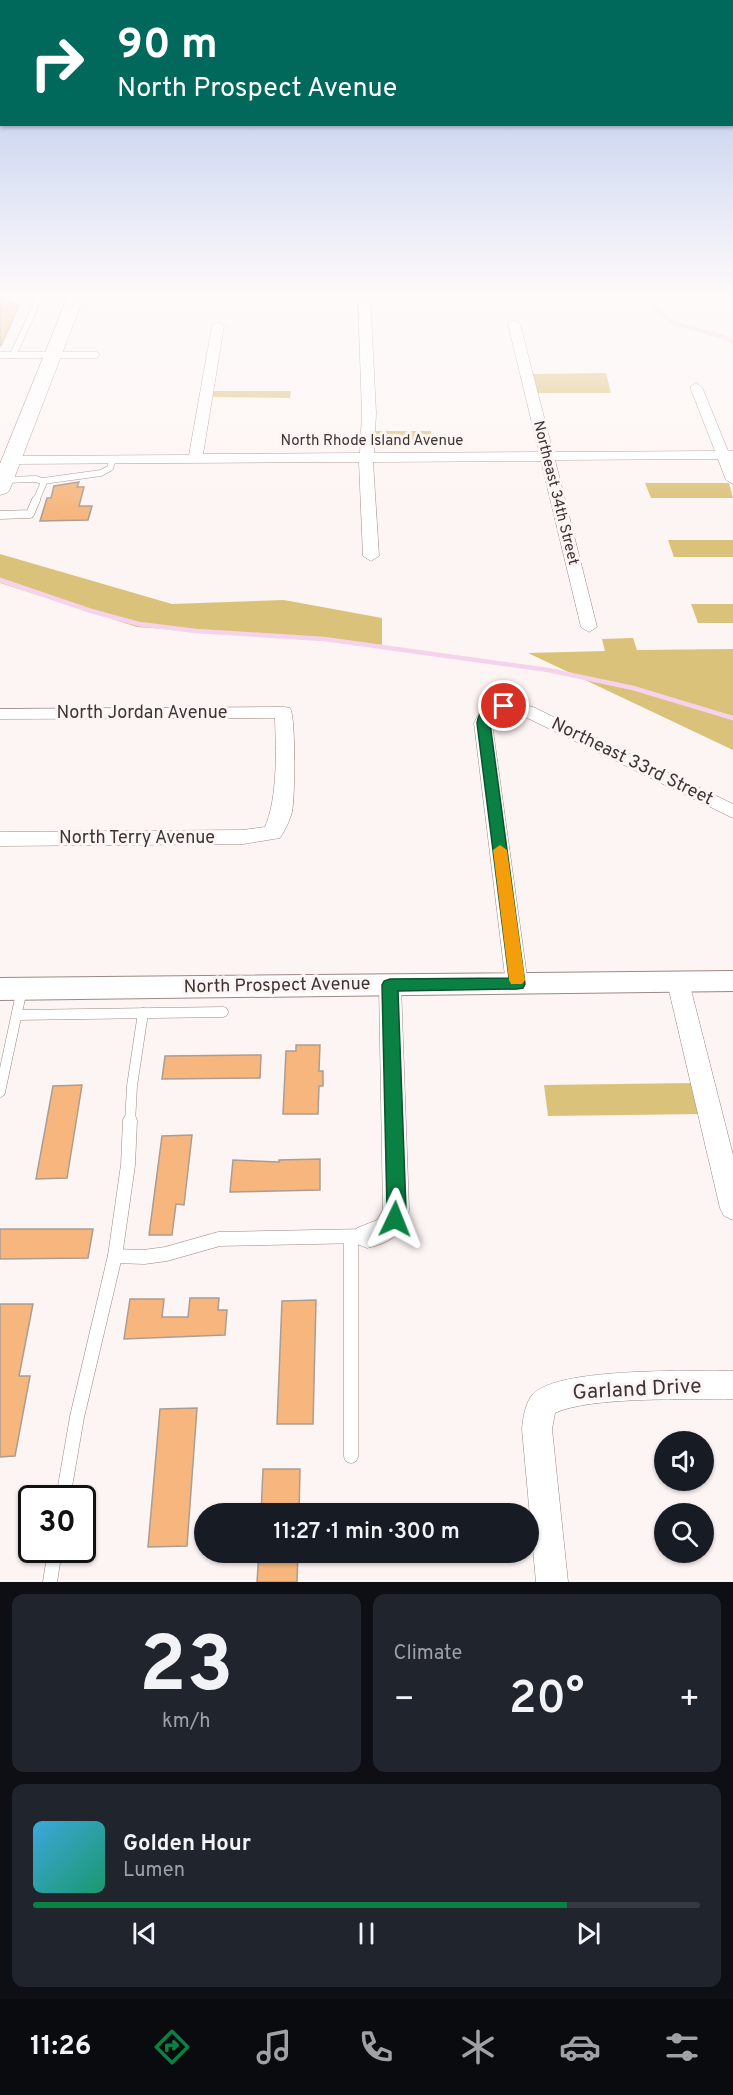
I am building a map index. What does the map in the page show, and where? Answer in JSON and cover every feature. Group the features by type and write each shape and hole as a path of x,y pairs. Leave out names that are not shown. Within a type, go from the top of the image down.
{"main road":[{"path":"2,484 48,368"}],"street":[{"path":"195,459 211,368"},
{"path":"367,368 369,413 365,467 371,556"},
{"name":"Northeast 34th Street","path":"525,368 589,627"},
{"path":"696,387 728,455 733,480"},
{"name":"North Rhode Island Avenue","path":"11,460 728,455"},
{"name":"Northeast 33rd Street","path":"517,984 483,723 485,714 496,706 527,711 733,812"},
{"name":"North Jordan Avenue","path":"0,714 284,712 282,812 273,833"},
{"name":"North Terry Avenue","path":"0,838 243,837 273,833"},
{"name":"North Prospect Avenue","path":"13,998 390,985 733,981"},
{"path":"678,982 733,1208"},
{"path":"359,1237 379,1233 389,1228 395,1219 390,985"},
{"name":"Garland Drive","path":"552,1582 537,1429 538,1415 545,1403 561,1395 590,1390 733,1385"}],"lane":[{"path":"2,484 101,473 110,468 113,459"},
{"path":"0,516 30,514 40,494 43,481"},
{"path":"0,1092 13,998 143,1013 223,1012"},
{"path":"65,1485 78,1417 115,1256 128,1166 132,1086 143,1013"},
{"path":"115,1256 144,1257 166,1254 219,1239 359,1237 351,1456"},
{"path":"50,1582 53,1563"}],"shaded area":[{"path":"606,373 611,393 537,393 532,374"},
{"path":"213,391 291,391 290,398 211,397"},
{"path":"373,431 431,431 432,441 373,441"},
{"path":"645,483 729,483 733,498 651,498"},
{"path":"668,540 733,540 733,557 674,557"},
{"path":"0,554 172,604 284,600 382,618 382,647 325,640 137,627 0,583"},
{"path":"691,604 733,604 733,623 698,623"},
{"path":"633,638 637,650 733,649 733,750 528,653 605,651 602,639"},
{"path":"695,1083 703,1114 548,1116 544,1085"}],"building":[{"path":"79,482 77,487 84,487 79,506 92,506 88,520 40,521 47,498 51,498 54,486"},
{"path":"296,1045 320,1045 319,1071 323,1071 323,1086 319,1086 318,1114 283,1114 286,1051 296,1051"},
{"path":"261,1055 260,1078 162,1079 165,1056"},
{"path":"82,1085 67,1178 36,1179 53,1086"},
{"path":"192,1135 184,1205 176,1204 172,1235 149,1235 162,1136"},
{"path":"320,1159 320,1190 230,1192 233,1160 279,1162 279,1160"},
{"path":"0,1229 93,1229 88,1258 0,1259"},
{"path":"190,1298 219,1298 218,1310 227,1310 225,1335 124,1339 130,1299 164,1299 162,1317 188,1317"},
{"path":"316,1300 313,1424 277,1424 282,1301"},
{"path":"0,1304 33,1304 19,1376 30,1376 15,1456 0,1457"},
{"path":"197,1408 187,1546 148,1547 160,1409"},
{"path":"263,1469 300,1469 299,1503 261,1503"},
{"path":"258,1563 298,1563 297,1582 257,1582"}],"waterway":[{"path":"0,580 91,611 139,624 196,631 324,639 548,670 633,688 733,718"}],"slow traffic":[{"path":"500,850 517,980"}],"route":[{"path":"395,1219 390,985 517,984 483,723 485,714 490,708 504,706"}]}
